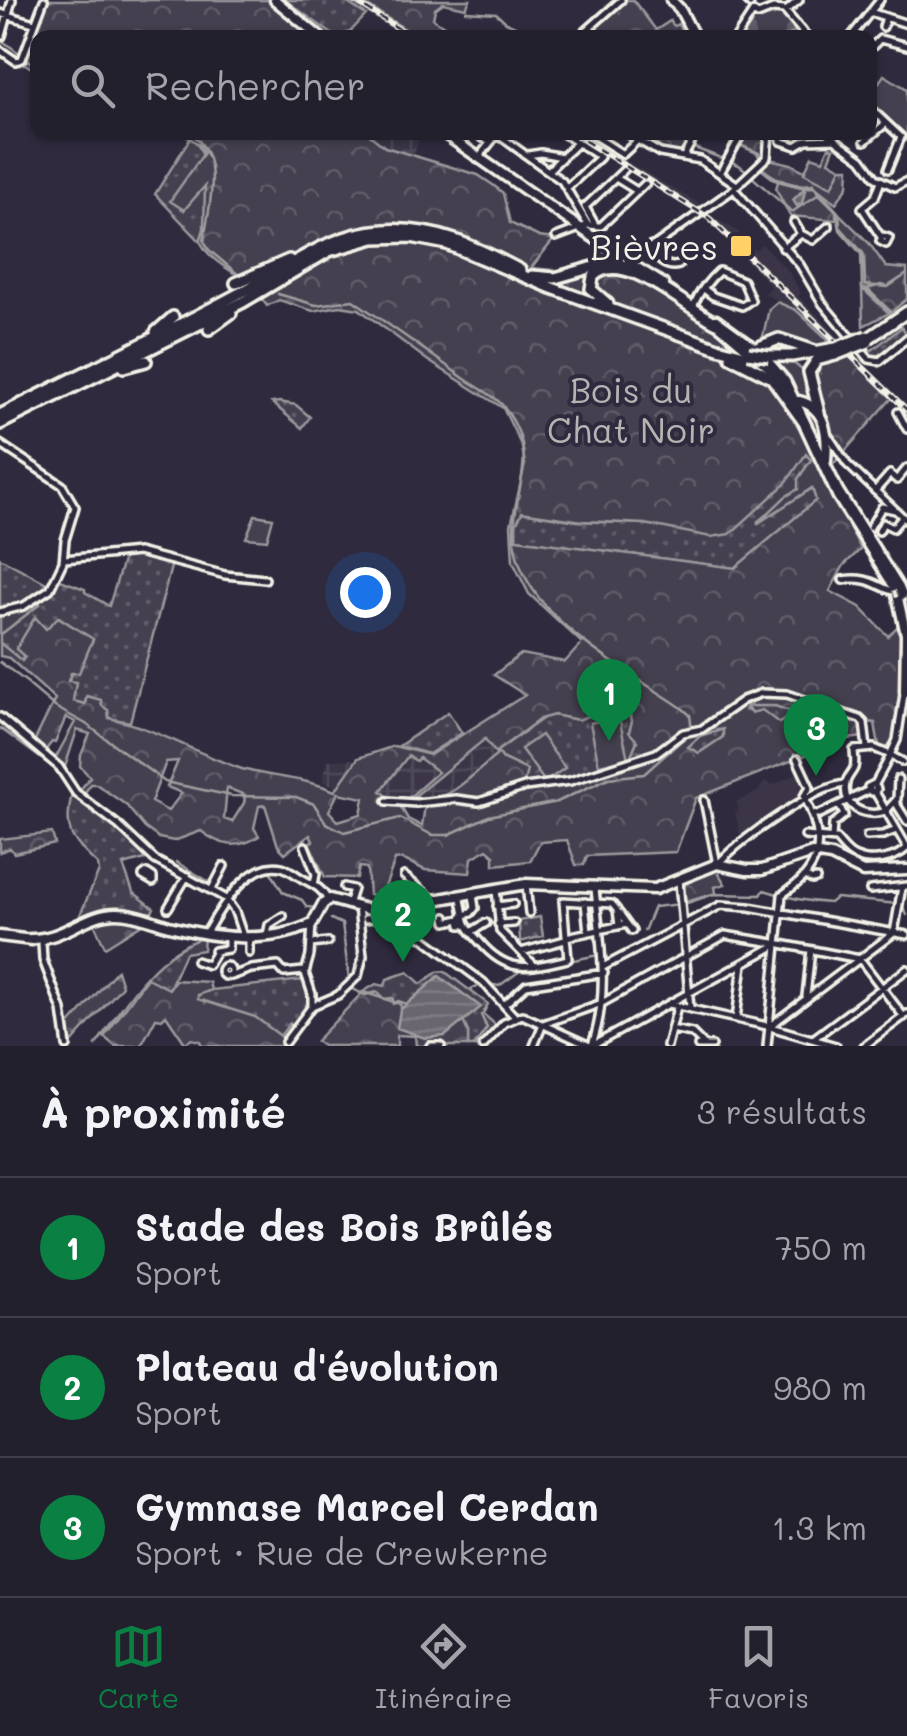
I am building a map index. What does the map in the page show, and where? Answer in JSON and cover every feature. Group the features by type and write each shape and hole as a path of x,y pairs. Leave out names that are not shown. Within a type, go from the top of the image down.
{"highway":[{"path":"236,284 338,240 374,230 421,230 461,242 532,276 608,304 803,369 811,393 802,401"},
{"path":"0,424 243,302 344,245 374,238 411,237 462,250 552,288 697,340 772,378 803,422"},
{"path":"0,415 239,294 315,250"},
{"path":"532,276 555,278 623,259"},
{"path":"608,304 592,289 593,277 603,269 626,270 720,324"},
{"path":"209,329 243,302"},
{"path":"818,413 808,372 817,360 882,331 907,310"},
{"path":"867,339 907,310"},
{"path":"144,342 172,317"},
{"path":"759,352 782,339 817,352"},
{"path":"697,340 759,352 836,352"},
{"path":"759,352 836,352"},
{"path":"107,371 146,361"}],"main road":[{"path":"275,0 311,30"},
{"path":"671,0 691,30"},
{"path":"453,140 591,226 623,259 692,302 759,352 802,401 818,413 828,438 826,466"},
{"path":"759,352 777,376 900,591 907,612"},
{"path":"802,401 814,444 838,497 900,591 907,643"},
{"path":"814,444 822,445 828,438"},
{"path":"906,635 906,694"},
{"path":"0,936 47,942 105,914 120,913 205,935 267,935 312,924 328,899 375,912 399,913 434,900 526,884 644,890 679,882 718,864 755,870 816,854 863,872 907,869"}],"street":[{"path":"2,36 12,0"},
{"path":"32,30 44,0"},
{"path":"586,30 620,0"},
{"path":"786,11 799,0"},
{"path":"856,30 880,0"},
{"path":"741,30 752,12 749,1"},
{"path":"752,12 758,15 776,8 786,11 802,30"},
{"path":"870,12 907,24"},
{"path":"0,13 34,23"},
{"path":"882,27 886,18"},
{"path":"0,50 14,60 22,59 30,35"},
{"path":"877,42 880,39 907,46"},
{"path":"877,115 901,138 888,169"},
{"path":"877,131 885,124"},
{"path":"478,158 490,142 487,140"},
{"path":"507,140 568,187 591,226"},
{"path":"568,187 600,157 575,140"},
{"path":"600,140 623,154 637,140 665,155 700,160 720,173 800,265 828,311 870,359 876,362 907,338"},
{"path":"606,144 608,140"},
{"path":"684,156 692,140"},
{"path":"720,173 739,140"},
{"path":"623,259 651,247 734,189 766,157 768,140"},
{"path":"781,140 796,146 806,140"},
{"path":"837,140 862,159 881,182 895,187 907,181"},
{"path":"550,170 578,142"},
{"path":"528,155 562,157"},
{"path":"591,226 584,207 625,169"},
{"path":"616,178 637,191"},
{"path":"881,182 875,197 862,208 881,237"},
{"path":"556,237 591,226 646,183"},
{"path":"794,222 801,234 813,240 829,226"},
{"path":"783,248 801,234"},
{"path":"651,247 662,262 672,267 679,265"},
{"path":"692,302 721,270 745,283 751,300 742,306 704,289"},
{"path":"898,412 907,428"},
{"path":"828,438 837,450 834,455 905,519 893,528 883,523 879,530"},
{"path":"0,444 70,494 75,515 64,540 64,559 54,584 45,594 17,609 0,612"},
{"path":"874,492 890,474 897,480 907,468"},
{"path":"870,527 882,507 895,510"},
{"path":"64,559 138,552 225,575 265,578"},
{"path":"844,580 870,579 890,591 900,591"},
{"path":"387,800 416,804 456,798 488,800 526,788 570,781 650,756 743,700 774,692 862,720 866,748"},
{"path":"816,814 873,789 897,740 906,694"},
{"path":"0,717 59,768 76,794 118,824 155,860 214,886 235,912 250,953"},
{"path":"898,780 900,791 886,811 866,814 848,800 846,784 855,765 854,750 866,748 903,762"},
{"path":"767,1046 782,896 805,876 816,854 818,823 804,796 810,787 797,759"},
{"path":"704,800 718,864 806,799 835,784 846,784"},
{"path":"805,836 839,840 850,854 862,858 893,857 907,848 873,789"},
{"path":"895,802 907,820"},
{"path":"832,838 833,824 844,815 839,805"},
{"path":"867,836 897,830"},
{"path":"305,846 316,874 314,885"},
{"path":"154,879 155,860"},
{"path":"214,886 224,866"},
{"path":"205,935 225,898 262,870 272,867 287,869 314,885 328,899"},
{"path":"168,908 187,876"},
{"path":"404,876 434,900"},
{"path":"805,876 816,879"},
{"path":"679,882 690,1009"},
{"path":"526,884 529,914"},
{"path":"591,1046 600,1021 603,970 595,886"},
{"path":"770,1027 894,933 904,886 870,890"},
{"path":"285,1042 312,1006 348,987 360,972 363,961 353,889 344,888"},
{"path":"496,889 501,933 535,966"},
{"path":"446,917 447,922 463,920 474,909 473,894"},
{"path":"461,898 463,920 471,932 496,960 519,968 568,959 562,902 612,904 632,931"},
{"path":"584,902 588,932"},
{"path":"498,906 513,904"},
{"path":"505,1004 526,985 603,970 683,922 728,904 907,936"},
{"path":"617,910 618,926"},
{"path":"366,919 373,918 375,912"},
{"path":"399,913 403,923 483,983 515,1017"},
{"path":"267,935 269,925 283,916"},
{"path":"498,924 514,923"},
{"path":"312,924 306,971 312,1006"},
{"path":"471,932 486,924"},
{"path":"521,952 627,924"},
{"path":"534,1046 543,1024 602,1003 725,935 860,959 905,1016 864,1046"},
{"path":"195,961 208,966 217,952 228,950 228,938"},
{"path":"47,942 43,960 62,1010 67,1046"},
{"path":"311,944 328,942"},
{"path":"591,1046 673,1006 689,993 778,944"},
{"path":"806,999 811,950"},
{"path":"217,952 224,976 278,966 284,973 306,971"},
{"path":"736,1019 743,964"},
{"path":"813,1039 907,969"},
{"path":"673,1006 836,1046"},
{"path":"666,1046 673,1006"},
{"path":"483,1046 500,1026 525,1015 591,1046"},
{"path":"671,1029 692,1034 705,1046"},
{"path":"802,1046 804,1037"},
{"path":"430,1046 440,1046"}],"shaded area":[{"path":"343,0 358,0 407,30 392,30"},
{"path":"376,140 419,140 414,154 385,147"},
{"path":"577,140 589,140 707,208 705,212 737,231 755,250 762,244 789,272 801,293 798,296 845,343 834,345 796,310 765,294 771,286 701,214"},
{"path":"761,169 786,182 813,184 838,212 840,227 863,253 865,285 877,286 867,289 891,312 862,288 861,254 840,230 837,212 815,187 806,187 802,203 797,206 793,200 805,188 775,180"},
{"path":"852,351 907,405 907,413 846,353"},
{"path":"484,738 497,755 480,766 471,778 445,798 408,800"},
{"path":"408,756 439,771 405,801 392,800 381,791"},
{"path":"356,759 336,787 322,781 328,760"},
{"path":"800,772 807,788 742,841 736,802 757,792 765,781 772,785"},
{"path":"439,976 481,1007 445,1036 425,1038 397,1028 400,1010"}],"green space":[{"path":"44,0 272,0 310,30 33,30"},
{"path":"285,0 343,0 366,15 352,30 326,30"},
{"path":"358,0 470,0 466,8 443,3 435,9 433,19 452,30 407,30"},
{"path":"624,0 633,0 656,30 590,30"},
{"path":"770,11 784,12 799,28 743,30 753,15 757,18"},
{"path":"670,21 674,26 678,24 682,30 656,30"},
{"path":"30,37 30,67 21,61"},
{"path":"884,75 907,89 907,138 877,111 877,85"},
{"path":"189,140 194,140 206,170 203,238 200,241 155,194"},
{"name":"Bois du Chat Noir","path":"192,140 376,140 385,147 478,175 503,193 510,223 539,237 554,239 531,268 641,278 744,345 760,361 795,364 809,372 813,366 846,353 892,398 822,477 861,549 844,565 830,591 860,607 888,636 902,622 903,692 891,748 879,746 875,723 867,722 863,737 847,739 696,798 676,852 587,856 584,865 576,865 567,840 540,842 530,861 494,865 494,855 487,849 472,858 470,873 425,870 402,859 395,860 381,898 369,895 367,868 359,867 357,878 325,877 309,843 313,841 310,835 285,853 278,846 265,805 259,806 254,828 259,836 244,843 229,844 201,831 174,841 159,838 145,828 126,805 96,784 91,784 82,796 78,793 90,777 80,766 90,734 77,730 65,767 55,759 75,722 66,717 55,743 44,752 33,744 55,699 9,658 0,656 0,643 22,661 25,657 16,649 35,617 46,629 58,617 93,639 79,673 71,673 68,681 76,682 73,701 85,704 87,696 101,700 109,718 242,769 335,791 358,758 394,746 430,755 525,695 494,675 521,654 565,662 582,643 529,594 513,562 511,525 525,464 522,447 503,408 427,360 359,309 340,306 313,311 279,300 267,306 247,283 214,259 200,241 205,186 184,210 170,201 204,153","holes":["806,454 811,460 798,479 798,489 757,524 812,488 816,500 735,568 516,539 516,524 522,512 582,521 645,524 711,537 730,534 785,484","747,706 775,706 795,713 779,723 762,710 751,713","627,707 632,721 629,732 637,741 629,760 545,785 523,786 527,770 503,759 497,751 540,719 554,715 578,720 599,711","723,729 723,737 699,753 688,747 702,734","485,739 497,755 457,788 423,801 410,800","408,756 416,761 419,758 438,772 405,801 393,800 381,791","178,761 167,787 182,793 168,811 151,802 166,762","227,788 245,795 232,822 224,819","338,793 364,798 361,814 338,821 329,811","399,804 425,805 422,826 408,819"]},
{"path":"633,140 691,140 679,158"},
{"path":"729,140 767,140 763,159 759,153"},
{"path":"829,147 834,148 829,161 841,168 832,187 804,173 812,156 823,160"},
{"path":"769,159 791,164 832,186 841,168 849,168 848,186 836,203 814,186 869,243 886,267 907,269 907,299 891,312 867,289 870,287 865,285 864,255 840,227 836,211 836,220 790,216 776,189 778,181 802,187 813,184 793,184 773,176 762,168"},
{"path":"862,288 889,313 863,326"},
{"path":"777,302 796,310 834,345 819,349 763,336 769,309"},
{"path":"902,327 907,335 873,359 868,353"},
{"path":"272,403 296,405 310,417 302,428"},
{"path":"806,454 811,460 798,479 799,489 757,522 813,488 817,500 735,568 516,539 516,524 522,512 577,521 645,524"},
{"path":"255,515 273,518 267,540 246,538"},
{"path":"125,554 172,563 130,722 108,718 102,706 86,697 85,704 72,701 75,683 68,681 93,640 59,617 46,630 35,618 21,662 0,643 0,635 40,604 38,601 50,593 58,579 85,589 109,606"},
{"path":"0,558 50,585 37,597 0,610"},
{"path":"38,601 40,604 0,635 0,614"},
{"path":"746,706 775,706 795,713 779,724 751,713"},
{"path":"627,707 637,741 631,758 569,780 522,786 526,770 503,759 497,751 545,717 578,720 599,711"},
{"path":"448,712 462,733 429,754 399,746"},
{"path":"619,717 628,759 599,765 590,723"},
{"path":"723,729 723,737 699,753 688,748 698,737"},
{"path":"541,735 565,768 545,782 521,749"},
{"path":"72,792 121,830 149,858 123,865 133,892 154,908 148,919 126,913 77,922 99,871 71,833"},
{"path":"52,833 55,844 14,853 10,848 0,852 0,839"},
{"path":"721,867 719,874 725,884 715,887 716,893 683,903 684,882 708,869"},
{"path":"115,915 145,922 105,947 93,921"},
{"path":"540,917 543,936 520,942 519,921"},
{"path":"204,937 203,950 185,953 169,989 121,1011 95,1046 129,998 155,968"},
{"path":"117,970 122,986 69,1046 66,1029"},
{"path":"444,971 488,1004 483,1014 497,1026 485,1041 487,1046 468,1046 468,1032 404,1016 400,1004 363,992 376,984 385,986 387,979 408,972 421,984"},
{"path":"147,978 169,989 175,980 209,982 211,990 198,995 198,999 255,1017 286,1040 282,1046 202,1046 192,1039 185,1043 166,1015 156,1018 141,1046 115,1046 104,1037"},
{"path":"303,980 309,1004 295,1026 290,1023 280,1036 198,999 198,995 211,990"},
{"path":"363,992 400,1004 402,1010 461,1017 468,1032 468,1046 416,1046 415,1036 397,1035 397,1046 323,1046 316,1041"}],"waterway":[{"path":"466,11 496,13 524,30"},
{"path":"0,39 30,61"},
{"path":"198,140 208,155 212,182 204,241 240,276"},
{"path":"729,140 760,158"},
{"path":"692,147 748,172"},
{"path":"751,176 792,212 819,194"},
{"path":"29,685 165,782 232,796 296,797 314,804 326,823 344,832 400,818 432,835 448,835 489,816 557,802 608,778 644,774 692,731 690,715 574,634 530,585 517,557 514,527 524,455 516,427 503,406 353,300 316,305 278,294"},
{"path":"879,367 900,350"},
{"path":"0,662 28,683"},
{"path":"0,728 59,772 76,796"},
{"path":"176,862 218,887"},
{"path":"269,869 283,892 302,900 307,907 316,908"},
{"path":"684,904 714,894 761,895 764,890 830,903 836,898 898,904"},
{"path":"644,931 654,907 681,904"},
{"path":"902,905 907,915"},
{"path":"331,919 342,924 350,988 365,995 378,992 383,999 393,998 393,1004 407,1004"},
{"path":"569,961 598,955"},
{"path":"471,989 484,983 499,986 520,971 532,968"},
{"path":"474,1046 487,1028 481,1015"}],"railway":[{"path":"352,0 401,30"},
{"path":"584,140 709,218 907,410"}],"place":[{"name":"Bièvres","path":"741,246"},
{"name":"Stade des Bois Brûlés","path":"609,741"},
{"name":"Gymnase Marcel Cerdan","path":"816,776"},
{"name":"Plateau d'évolution","path":"403,962"}]}
